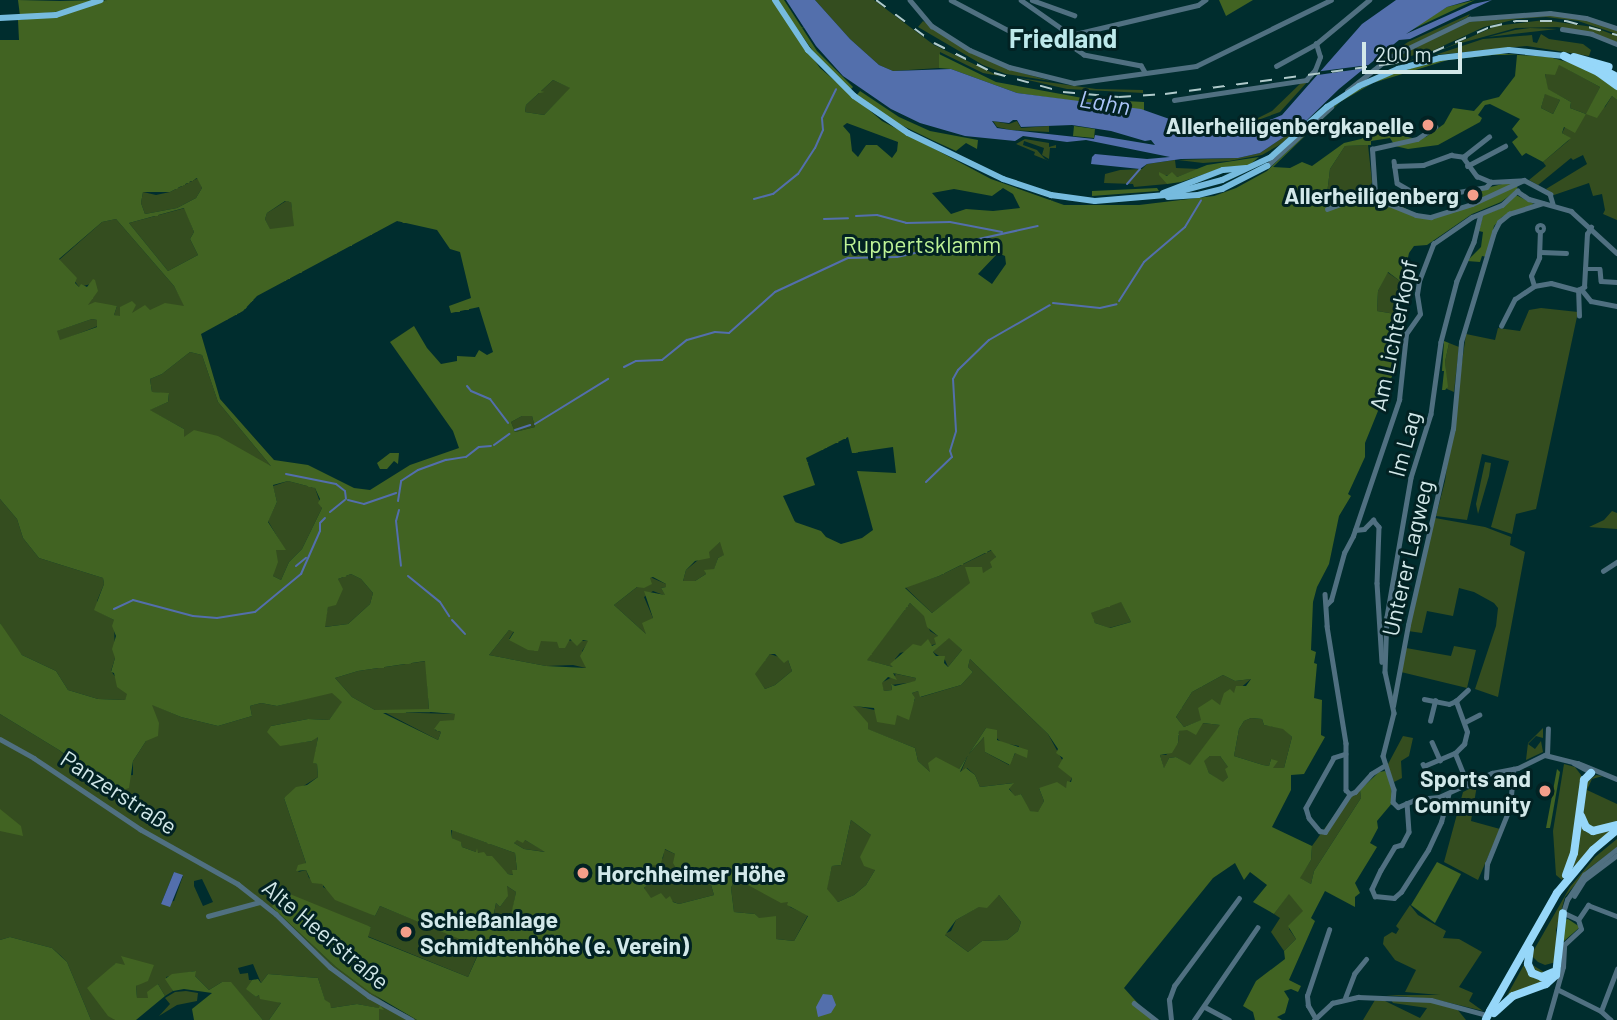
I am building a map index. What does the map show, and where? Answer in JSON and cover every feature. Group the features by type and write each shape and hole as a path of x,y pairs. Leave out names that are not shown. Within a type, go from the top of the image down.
{"highway":[{"path":"1564,56 1588,60 1617,71"},
{"path":"1564,56 1617,77"},
{"path":"1564,56 1591,68 1617,86"},
{"path":"1488,1016 1557,893 1573,858 1580,810 1591,774"},
{"path":"1580,810 1583,824 1589,830 1617,828"},
{"path":"1557,893 1582,862 1617,828"},
{"path":"1488,1016 1568,886 1617,836"},
{"path":"1488,1016 1513,996 1551,981 1558,964 1563,913"},
{"path":"1530,949 1529,967 1536,976 1549,975 1558,964"}],"main road":[{"path":"0,18 55,15 101,0"},
{"path":"775,0 798,36 829,74 880,116 928,143 1003,179 1051,195 1095,201 1176,198 1210,192 1238,183 1267,166"},
{"path":"1155,197 1222,180 1270,157 1351,91 1385,74 1440,58 1483,51 1528,50 1564,56"},
{"path":"1155,197 1223,170 1267,166"}],"street":[{"path":"910,0 932,26 958,43 1009,67 1074,83 1177,71 1214,60 1331,0"},
{"path":"951,0 1015,35 1071,47 1084,55 1141,66 1145,73"},
{"path":"1071,36 1198,5 1205,0"},
{"path":"1276,66 1316,44 1369,0"},
{"path":"1027,1 1071,36"},
{"path":"1027,1 1074,15"},
{"path":"1267,166 1382,61 1466,20 1550,13 1586,18 1617,28"},
{"path":"1562,29 1592,34 1617,44"},
{"path":"1071,36 1071,47"},
{"path":"1174,100 1306,80 1320,57 1316,44"},
{"path":"1436,127 1417,139 1373,149 1374,194 1389,204 1418,216 1437,216 1524,180"},
{"path":"1489,137 1464,157 1451,155 1423,165 1394,164 1394,178 1399,186 1420,195 1461,192 1486,187 1491,182"},
{"path":"1467,166 1505,146"},
{"path":"1464,157 1467,166 1477,176 1491,182 1524,180 1550,194 1553,204"},
{"path":"1481,214 1500,206 1516,191 1529,199 1571,211 1617,253"},
{"path":"1327,209 1349,201 1389,204"},
{"name":"Unterer Lagweg","path":"1393,706 1408,625 1454,429 1461,342 1499,222 1510,214 1543,202"},
{"name":"Am Lichterkopf","path":"1326,605 1331,600 1399,400 1407,332 1420,314 1416,294 1424,261 1433,243 1481,214"},
{"name":"Im Lag","path":"1384,766 1383,756 1392,724 1393,706 1385,672 1387,617 1411,478 1428,427 1441,341 1481,214"},
{"path":"1578,316 1587,234 1591,227"},
{"path":"1534,286 1531,276 1541,252 1540,233"},
{"path":"1541,252 1566,253"},
{"path":"1585,269 1603,268 1601,281 1617,282"},
{"path":"1502,326 1515,299 1534,286 1561,284 1580,290 1590,301 1617,306"},
{"path":"1354,530 1364,529 1373,520 1378,527 1378,614 1385,672"},
{"path":"1603,571 1617,562"},
{"path":"1325,594 1346,754 1345,785 1350,794"},
{"path":"1424,698 1449,704 1468,690"},
{"path":"1430,721 1434,701"},
{"path":"1423,764 1424,766 1455,753 1464,744 1467,732 1456,701"},
{"path":"1465,722 1479,715"},
{"path":"1548,729 1548,755"},
{"name":"Panzerstraße","path":"0,739 34,758 140,829 219,873"},
{"path":"1432,742 1440,760"},
{"path":"1455,753 1468,786"},
{"path":"1346,754 1334,758 1306,808 1309,818 1320,831 1325,832 1350,794 1384,766 1394,789 1393,804 1398,807 1417,799 1449,794 1492,773 1513,769 1548,755 1581,766 1591,774 1617,779"},
{"path":"1581,766 1591,774"},
{"path":"1486,878 1487,864 1510,807 1513,769"},
{"path":"1407,803 1409,832 1402,845 1395,847 1372,889 1375,896 1392,898 1401,892 1441,822 1449,794"},
{"path":"1578,920 1563,913 1573,889 1617,849"},
{"path":"1574,897 1592,871 1617,855"},
{"name":"Alte Heerstraße","path":"219,873 261,901 333,969 369,996 412,1020"},
{"path":"1171,1020 1169,1000 1174,986 1239,898"},
{"path":"208,916 261,901"},
{"path":"1548,1020 1563,967 1563,946 1581,931 1578,920 1588,905 1617,916"},
{"path":"1194,1020 1258,928"},
{"path":"1329,930 1307,996 1308,1006 1315,1019 1325,1008 1345,999 1373,996 1425,1000 1488,1016"},
{"path":"1345,999 1354,974 1366,959"},
{"path":"1601,1011 1617,969"},
{"path":"1557,989 1601,1011 1611,1020"},
{"path":"1135,1003 1156,1020"},
{"path":"1205,1007 1229,1020"}],"green space":[{"path":"18,0 97,0 63,11 20,16"},
{"name":"Ruppertsklamm","path":"106,0 772,0 820,68 882,121 991,179 1064,205 1139,205 1214,196 1236,188 1267,171 1340,101 1354,92 1392,74 1440,60 1491,53 1549,57 1582,66 1617,89 1617,100 1612,96 1597,118 1586,114 1575,133 1564,127 1562,133 1571,138 1543,162 1526,153 1522,156 1512,142 1518,137 1512,129 1520,119 1490,104 1485,105 1478,115 1482,118 1480,122 1438,145 1408,149 1395,146 1390,138 1371,141 1371,145 1345,146 1330,169 1327,194 1333,201 1346,196 1365,199 1365,194 1376,194 1417,214 1430,216 1472,203 1471,192 1518,180 1517,190 1501,202 1472,214 1427,245 1414,246 1409,253 1403,281 1395,369 1365,443 1365,457 1348,494 1351,496 1339,516 1329,564 1317,587 1313,602 1311,650 1316,652 1314,663 1317,664 1314,698 1322,700 1321,735 1325,737 1304,774 1291,775 1291,790 1272,827 1312,846 1311,860 1300,878 1311,884 1314,871 1361,798 1360,790 1379,772 1385,771 1390,780 1393,802 1377,821 1378,828 1370,843 1377,847 1355,883 1360,893 1355,897 1355,907 1325,891 1311,918 1315,921 1289,980 1301,986 1298,992 1291,989 1284,991 1289,999 1285,1013 1277,1017 1282,1020 1255,1020 1253,1012 1243,1006 1256,981 1285,959 1284,951 1296,939 1288,926 1303,911 1289,894 1274,914 1253,902 1267,885 1250,872 1244,880 1235,863 1213,878 1124,988 1153,1020 417,1020 371,993 336,967 272,907 280,890 371,927 368,937 468,977 481,948 380,906 375,916 335,900 322,884 312,883 306,870 296,871 298,865 306,863 284,798 296,787 307,785 318,777 317,764 313,763 318,737 312,741 280,746 267,732 271,726 308,719 329,720 342,702 332,693 277,706 261,703 250,706 252,716 218,726 181,717 152,705 159,723 158,736 146,741 133,761 129,788 116,792 59,750 0,714 0,623 22,655 56,671 68,690 98,699 125,700 127,694 117,687 114,673 111,672 115,658 112,649 116,636 112,626 114,620 94,610 104,584 103,578 39,558 23,538 17,519 0,499 0,40 19,40 18,20 62,15","holes":["1517,55 1515,76 1499,97 1483,101 1474,111 1453,108 1444,124 1426,137 1417,139 1385,132 1385,126 1361,139 1344,143 1312,166 1302,162 1290,168 1273,167 1340,102 1373,83 1448,60","1559,65 1600,87 1586,114 1570,108 1571,102 1548,89 1545,74 1555,75","553,80 570,88 544,115 525,112 526,105","1545,94 1560,100 1553,114 1541,108","847,123 898,142 897,151 892,158 877,145 866,145 858,157 852,151 850,134 843,126","197,178 202,188 196,198 177,208 145,214 141,203 143,192 170,192","1003,188 1013,194 1020,208 993,211 966,209 951,214 932,193 954,189 992,196","285,201 291,202 294,226 270,229 265,219 267,213","184,208 194,232 190,239 198,255 168,271 129,223","116,219 174,286 184,306 165,303 150,310 145,305 132,313 136,305 132,301 120,307 120,316 114,315 117,306 95,302 88,305 98,291 95,280 87,287 81,284 79,287 75,283 77,278 59,259 102,222","397,221 437,230 450,249 460,252 471,298 449,306 451,313 479,307 493,352 487,355 479,350 475,357 457,356 457,361 441,364 427,348 414,326 390,342 453,431 459,448 410,465 370,490 354,488 308,465 274,460 220,399 201,334 243,311 257,296","998,253 1005,256 1006,264 992,284 978,274","1388,272 1400,281 1395,314 1377,311 1378,291","92,319 97,320 97,327 60,340 57,331","190,352 202,355 218,402 271,466 218,436 194,430 184,437 184,429 150,410 168,402 169,393 152,392 150,379 162,374","522,416 532,416 535,427 515,432 511,422","848,437 852,453 893,447 896,473 857,471 873,530 862,538 841,544 826,537 821,531 795,522 783,496 815,485 806,458","288,481 315,488 320,499 318,503 322,508 302,549 289,562 281,580 273,576 278,562 276,550 286,550 268,522 277,502 273,485","720,542 724,555 718,558 714,569 704,570 706,574 695,581 683,581 686,570 695,561 710,558 709,552","991,550 996,557 990,562 992,567 983,573 982,567 965,567 970,583 932,613 905,588 939,576","351,574 361,579 373,593 370,604 348,624 325,627 328,607 336,605 343,589 338,579","653,577 666,584 666,587 661,588 665,595 644,591 653,618 642,623 646,634 614,605 637,587 644,588 652,584 650,578","1121,602 1131,622 1110,628 1095,623 1091,613","910,603 924,616 927,627 938,636 934,638 936,644 932,646 928,639 921,646 913,644 890,664 893,667 867,660","509,630 514,632 509,640 528,650 538,651 541,641 557,642 559,648 565,648 570,639 577,646 583,640 588,641 580,656 586,668 546,666 489,655","949,638 962,650 948,667 944,663 945,656 936,656 933,652","770,654 775,654 784,663 788,660 792,671 775,685 765,689 755,674","970,659 1048,734 1058,749 1056,753 1063,758 1058,767 1072,778 1071,782 1067,781 1066,788 1057,782 1039,788 1044,801 1038,812 1030,811 1021,794 1015,796 1009,789 1014,783 980,787 975,775 966,768 960,772 967,756 959,769 936,757 928,763 930,772 918,761 915,748 868,729 868,723 853,706 874,708 877,722 895,725 897,715 909,720 915,698 912,693 918,691 920,697 961,685 973,672 968,667","425,661 429,709 375,710 352,697 335,678 358,671","893,673 916,678 915,681 895,686 891,684 892,690 884,691 882,683 888,677 897,680","1223,675 1235,681 1251,679 1246,686 1236,686 1234,693 1230,689 1224,693 1220,705 1212,699 1198,708 1201,720 1184,727 1176,717 1192,692","383,713 455,714 454,720 440,721 434,729 441,732 438,740","1251,718 1262,719 1264,725 1283,729 1292,737 1284,768 1273,768 1278,761 1271,759 1269,766 1234,756 1239,729 1244,721","1203,723 1220,725 1190,765 1176,757 1169,758 1164,768 1160,755 1172,753 1178,743 1179,731 1187,730 1196,735","1210,756 1220,756 1228,767 1225,769 1228,777 1223,782 1209,773 1204,761","851,820 871,835 860,857 864,866 875,870 866,885 854,895 838,902 827,889 832,866 841,865","451,830 515,853 517,870 512,870 513,875 508,874 492,856 487,856 484,852 478,853 477,848 476,852 462,847 461,842 452,838","517,840 523,843 525,840 545,852 524,849 514,843","665,849 675,854 673,863 679,873 693,871 711,885 714,895 679,904 673,902 670,896 666,899 661,893 651,898 644,888 653,878 653,866 661,863","735,878 781,903 788,902 787,905 808,916 794,941 776,939 776,916 759,918 755,914 734,912 731,888","507,886 516,892 509,924 494,913 496,903 500,907 508,896","999,895 1021,922 1018,931 1007,940 982,941 968,952 945,935 956,920 979,907 987,908"]},
{"path":"777,0 784,0 817,51 853,87 850,90 820,61"},
{"path":"815,0 874,0 934,45 999,76 983,73 940,52 939,68 893,71 879,65 850,39"},
{"path":"1219,0 1253,0 1226,16"},
{"path":"1475,0 1409,31 1447,7"},
{"path":"1470,14 1468,17 1376,63 1408,42"},
{"path":"1558,15 1597,22 1617,30 1617,34 1578,21 1546,17 1517,19 1484,27 1432,51 1385,62 1466,22"},
{"path":"1544,20 1593,27 1617,36 1617,42 1589,32 1557,27 1516,28 1439,51 1496,26"},
{"path":"923,21 971,52 1008,69 1051,81 1006,74 983,65 918,27"},
{"path":"1557,29 1488,37 1515,30"},
{"path":"1541,34 1549,39 1583,44 1591,50 1589,56 1527,46 1435,55 1483,39 1532,35 1533,42 1537,43"},
{"path":"939,54 996,82 1088,99 1144,102 1144,111 1017,93 951,69 939,68"},
{"path":"1558,64 1600,87 1587,114 1605,107 1612,96 1617,100 1617,220 1603,214 1605,210 1602,194 1593,196 1589,183 1554,195 1546,189 1587,164 1583,155 1573,160 1571,158 1538,185 1529,180 1546,166 1543,162 1568,141 1570,138 1562,133 1565,127 1586,114 1570,108 1571,102 1547,89 1545,73"},
{"path":"1019,78 1096,89 1143,90 1143,93 1067,89"},
{"path":"1310,79 1280,112 1244,125 1272,111 1303,81"},
{"path":"553,80 571,88 544,115 525,112 526,105"},
{"path":"860,91 899,117 930,131 978,140 977,149 966,143 956,151 895,122 856,96"},
{"path":"1545,93 1560,100 1553,114 1541,108"},
{"path":"993,121 1009,124 1017,121 1021,128 1049,126 1049,132 1011,130 997,127"},
{"path":"1302,125 1281,144 1262,155 1203,163 1178,160 1238,158 1260,153"},
{"path":"1074,126 1095,129 1094,138 1073,136"},
{"path":"1025,139 1049,143 1049,147 1056,145 1056,148 1050,148 1049,159 1042,155 1044,148 1024,141 1023,145 1037,150 1045,159 1049,161 1034,155 1035,152 1016,144"},
{"path":"1368,145 1372,182 1370,188 1365,188 1365,200 1346,196 1333,201 1327,194 1330,169 1345,146"},
{"path":"1259,157 1248,166 1225,167 1181,182 1167,184 1159,175 1159,172 1167,176 1172,172 1177,177 1207,165"},
{"path":"1175,160 1176,168 1199,169 1177,177 1164,175 1167,184 1134,187 1133,184 1104,183 1105,174 1142,169 1147,164"},
{"path":"198,178 202,188 196,198 177,208 145,214 141,203 143,192 156,195 170,192"},
{"path":"1157,188 1159,191 1092,196 1092,191"},
{"path":"1516,195 1534,204 1502,217 1494,226 1487,257 1482,256 1480,262 1467,261 1481,247 1483,232 1479,231 1483,215 1502,208"},
{"path":"286,201 291,202 295,227 270,230 265,219 267,213"},
{"path":"185,208 194,232 190,239 198,255 168,271 129,223"},
{"path":"116,219 174,286 185,306 120,317 114,315 117,306 87,305 91,284 79,287 59,260 102,222"},
{"path":"1387,272 1400,281 1395,314 1377,311 1378,291"},
{"path":"1541,308 1578,312 1536,509 1516,514 1512,534 1491,527 1509,461 1482,454 1467,520 1436,516 1445,481 1466,334 1495,340 1498,328 1520,331 1529,310"},
{"path":"92,319 97,320 98,326 60,341 56,331"},
{"path":"1444,341 1449,343 1445,362 1448,387 1442,390 1444,371"},
{"path":"1449,343 1459,347 1454,392 1447,389 1445,362"},
{"path":"190,352 202,355 218,402 271,466 184,437 184,429 149,410 168,402 169,394 152,392 150,379 162,374"},
{"path":"522,416 532,416 535,427 515,432 511,422"},
{"path":"390,453 399,453 398,464 394,461 387,469 380,469 377,463"},
{"path":"1485,462 1491,463 1478,514 1476,504"},
{"path":"288,481 315,488 322,508 302,549 289,562 281,580 273,576 276,550 285,550 268,521 277,502 273,486"},
{"path":"0,499 17,519 23,538 39,558 103,578 104,584 97,601 101,613 114,620 115,658 111,671 128,694 125,700 98,699 68,690 56,671 22,655 4,633 0,623"},
{"path":"1612,511 1617,513 1617,529 1589,527 1604,520"},
{"path":"1435,518 1485,527 1511,537 1510,545 1525,552 1498,697 1475,689 1496,626 1498,608 1494,603 1474,592 1459,588 1453,616 1427,611 1422,633 1408,631"},
{"path":"721,541 725,555 718,558 714,570 705,571 706,574 695,581 683,581 686,570"},
{"path":"992,550 996,557 992,567 932,613 905,587 939,576"},
{"path":"351,574 361,579 373,593 370,604 348,624 324,627 328,606 339,585 338,579"},
{"path":"650,577 666,584 666,587 661,588 666,596 653,591 644,597 653,618 646,634 614,605"},
{"path":"1121,601 1131,622 1109,628 1095,623 1090,613"},
{"path":"910,603 925,616 930,631 938,636 936,644 900,653 895,659 897,668 866,660"},
{"path":"509,630 514,631 509,639 589,641 582,651 586,668 573,665 546,666 489,655"},
{"path":"949,637 962,650 948,667 945,660 933,652"},
{"path":"1454,646 1476,650 1467,688 1401,672 1406,648 1451,656"},
{"path":"770,654 788,660 792,671 775,685 765,689 754,674"},
{"path":"970,659 1048,734 1072,778 1066,788 1039,788 1044,801 1038,813 1029,811 1021,794 1015,797 1009,788 1013,783 980,787 975,775 967,768 960,774 968,756 959,769 932,774 918,761 915,748 867,729 852,705 897,715 911,708 915,699 912,693 918,691 921,697 961,685 973,672 968,667","holes":["986,728 1002,743 1019,746 1009,765 985,752 985,736 969,754"]},
{"path":"426,661 429,710 375,710 352,697 335,678 358,671"},
{"path":"892,673 916,678 915,682 891,685 892,690 884,691 881,683 896,675"},
{"path":"1223,675 1235,681 1251,679 1202,720 1184,727 1176,717 1192,692"},
{"path":"332,692 343,702 329,720 308,719 271,726 289,744 312,741 318,736 314,763 317,764 318,777 284,798 306,863 298,872 306,870 309,878 375,916 380,906 481,947 468,977 367,936 371,927 272,907 336,967 387,1004 417,1020 379,1020 378,1008 357,1004 331,1008 325,1001 318,978 268,974 261,983 253,964 238,968 240,974 248,973 249,980 252,980 247,989 256,997 259,995 281,1003 269,1020 263,1020 231,983 222,982 209,990 195,976 195,971 166,977 173,991 165,996 158,984 148,998 137,998 136,986 142,982 126,966 115,964 98,981 115,1020 91,1020 67,962 52,948 10,937 0,940 0,714 59,750 94,779 133,775 133,761 146,741 151,704 181,717 218,726 252,716 250,706 261,703 277,706","holes":["174,872 183,876 174,901 161,904","202,879 213,902 203,906 194,886 194,881"]},
{"path":"384,712 455,714 455,720 439,724 435,730 441,732 438,740"},
{"path":"1251,718 1262,719 1264,725 1283,728 1292,737 1284,768 1272,768 1271,759 1269,766 1234,756 1239,729 1244,721"},
{"path":"1202,723 1221,725 1190,766 1176,757 1169,758 1164,769 1160,755 1166,755 1178,743 1179,731"},
{"path":"986,728 997,730 997,740 1028,750 1027,758 1015,753 1010,765 985,752 984,737 969,754"},
{"path":"1543,728 1543,738 1536,736 1528,744 1535,749 1541,741 1543,752 1526,760 1528,743"},
{"path":"1403,736 1413,738 1409,756 1401,761 1402,778 1394,782 1387,766"},
{"path":"1210,756 1220,756 1229,768 1228,777 1223,783 1209,773 1203,761"},
{"path":"1564,764 1575,767 1581,775 1581,785 1576,832 1562,880 1556,875 1553,831"},
{"path":"1557,769 1560,772 1551,823 1550,828 1546,828"},
{"path":"1596,775 1603,776 1592,779 1587,790 1617,804 1617,824 1605,829 1587,826 1583,818 1586,783"},
{"path":"1477,785 1471,821 1500,829 1478,880 1444,862 1463,792"},
{"path":"1360,790 1361,798 1314,871 1311,884 1299,878 1311,860 1312,846 1348,796"},
{"path":"0,809 21,826 23,836 0,831"},
{"path":"851,820 871,835 875,870 866,885 854,895 838,902 826,890 832,866 841,865"},
{"path":"1579,825 1612,830 1572,868"},
{"path":"452,830 515,853 517,870 514,875 508,874 487,856 462,847 461,843 452,838"},
{"path":"516,839 525,840 546,852 524,849 514,843"},
{"path":"1617,839 1617,847 1587,870 1565,897 1556,930 1556,962 1545,965 1538,962 1531,955 1570,887 1595,857"},
{"path":"664,849 675,854 675,864 688,874 692,871 711,885 714,895 679,904 666,899 651,899 644,889 653,866 663,858"},
{"path":"1437,862 1461,874 1435,923 1411,905"},
{"path":"735,878 788,901 790,907 808,915 794,941 776,939 755,914 734,912 731,888"},
{"path":"507,886 516,892 510,924 494,914 496,903 500,907 507,897"},
{"path":"1289,893 1304,911 1289,929 1296,939 1284,951 1271,932 1280,918 1274,914"},
{"path":"999,895 1021,922 1018,931 1007,940 982,941 968,952 944,934 951,931 956,920"},
{"path":"1410,905 1418,915 1446,931 1443,938 1459,939 1482,952 1459,987 1473,993 1469,1001 1483,1011 1434,999 1386,995 1440,995 1405,992 1416,970 1395,960 1383,944 1384,937 1392,932 1396,934 1399,929 1396,926"},
{"path":"1568,919 1580,927 1563,942 1565,920"},
{"path":"10,937 52,948 67,962 91,1020 0,1020 0,940"},
{"path":"121,956 154,965 148,981 136,986 137,998 148,998 147,992 158,984 165,996 136,1020 115,1020 108,1016 87,988 116,963 125,965"},
{"path":"1526,961 1552,977 1504,1001"},
{"path":"196,971 195,976 209,990 222,982 231,982 263,1020 194,1020 192,1009 212,993 184,989 173,991 165,979 172,974"},
{"path":"268,974 318,978 325,1000 330,1003 331,1008 357,1004 379,1008 380,1005 384,1010 379,1009 379,1020 269,1020 281,1003 260,999 259,995 256,997 246,989 252,980 258,979 261,983"},
{"path":"175,992 198,993 197,1001 177,1005 159,1016 170,1004 165,998"},
{"path":"1381,999 1420,1018 1427,1008 1393,1003 1391,1000 1429,1001 1457,1009 1466,1020 1363,1020 1375,1000"}],"water":[{"path":"786,0 815,0 850,39 879,65 893,71 951,69 1017,93 1141,109 1195,128 1228,130 1260,124 1282,115 1362,24 1396,0 1471,0 1447,7 1406,34 1473,4 1492,0 1410,39 1399,40 1339,89 1302,125 1260,153 1238,158 1181,159 1147,164 1140,169 1091,164 1092,157 1095,154 1147,159 1170,157 1086,140 1067,142 1023,136 1015,141 965,136 920,123 891,109 843,76 816,46","holes":["1017,120 1021,127 1072,125 1111,131 1145,141 1151,140 1155,145 1095,135 1094,139 997,128 992,121 1009,123"]},
{"path":"174,872 183,875 170,907 161,904"},
{"path":"823,994 832,995 836,1005 831,1013 818,1017 816,1007"}],"pier":[{"path":"1377,64 1373,67 1311,76 1314,72"}],"waterway":[{"path":"754,199 773,194 798,174 815,148 823,130 822,118 836,89"},
{"path":"1127,184 1140,169"},
{"path":"1119,301 1144,262 1185,227 1201,200"},
{"path":"856,216 877,215 906,223 950,222 1002,232"},
{"path":"824,219 848,218"},
{"path":"624,367 636,361 662,360 687,340 715,332 729,333 775,292 848,258 897,257 1038,226"},
{"path":"1053,303 1100,308 1117,304"},
{"path":"926,482 952,457 950,451 956,431 953,379 958,370 989,340 1050,305"},
{"path":"535,424 608,379"},
{"path":"467,386 471,391 490,399 508,423"},
{"path":"515,430 530,425"},
{"path":"494,445 509,434"},
{"path":"398,501 401,481 418,470 446,460 466,457 479,447 491,446"},
{"path":"286,474 336,484 345,491 346,499"},
{"path":"348,500 364,504 396,493"},
{"path":"330,512 345,500"},
{"path":"399,510 396,521 401,566"},
{"path":"114,609 133,600 193,616 217,618 255,612 301,574 320,531 320,523 325,518"},
{"path":"296,566 306,558"},
{"path":"408,576 440,602 449,616"},
{"path":"452,620 465,634"}],"railway":[{"path":"876,0 934,43 994,73 1063,92 1119,97 1165,94 1391,64 1433,52 1490,27 1516,21 1566,21 1617,35"}],"place":[{"name":"Allerheiligenbergkapelle","path":"1428,125"},
{"name":"Allerheiligenberg","path":"1473,195"},
{"name":"Sports and Community","path":"1545,791"},
{"name":"Horchheimer Höhe","path":"583,873"},
{"name":"Schießanlage Schmidtenhöhe (e. Verein)","path":"406,932"}],"district":[{"name":"Friedland","path":"1063,38"}],"water label":[{"name":"Lahn","path":"1105,102"}]}
